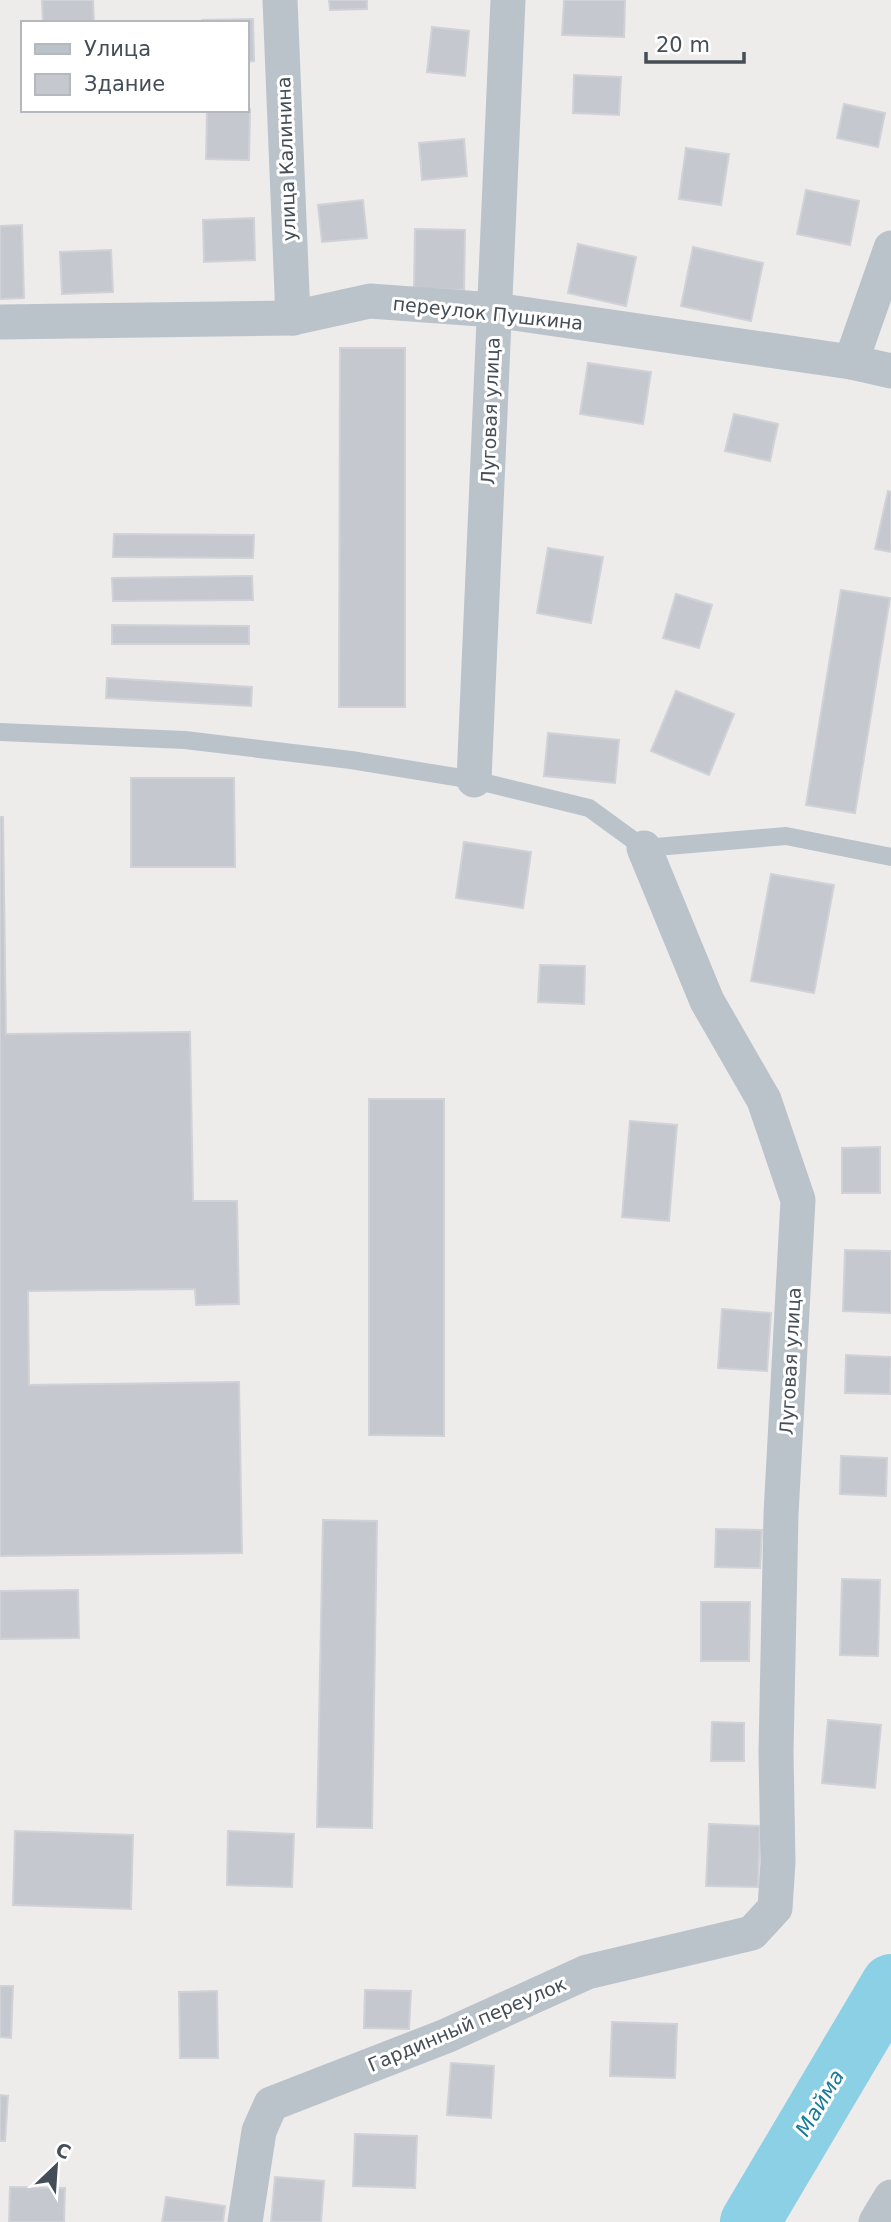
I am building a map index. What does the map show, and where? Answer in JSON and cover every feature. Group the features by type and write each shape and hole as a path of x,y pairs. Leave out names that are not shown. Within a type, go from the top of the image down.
{"street":[{"name":"улица Калинина","path":"280,0 293,318"},
{"name":"Луговая улица","path":"474,780 508,0"},
{"path":"850,362 891,248"},
{"name":"переулок Пушкина","path":"0,322 293,318 370,302 495,310 850,362 891,371"},
{"name":"Луговая улица","path":"644,848 707,1001 764,1100 798,1200 780,1514 776,1752 778,1862 775,1908"},
{"name":"Гардинный переулок","path":"245,2222 259,2130 271,2104 446,2036 587,1972 752,1933 775,1908"},
{"path":"876,2222 891,2197"}],"lane":[{"path":"0,732 185,740 351,760 474,780 589,808 644,848 786,836 891,858"}],"building":[{"path":"42,0 93,0 94,21 43,21"},
{"path":"329,0 367,0 367,9 330,10"},
{"path":"564,0 625,0 624,37 562,35"},
{"path":"253,19 254,61 248,62 248,21 202,20"},
{"path":"432,27 469,31 465,76 427,72"},
{"path":"574,75 621,77 619,115 573,113"},
{"path":"844,104 885,113 878,147 837,138"},
{"path":"248,109 249,160 206,159 207,112 248,112"},
{"path":"464,139 467,176 422,180 419,143"},
{"path":"686,148 729,154 721,205 679,199"},
{"path":"806,190 859,201 850,245 797,234"},
{"path":"363,200 367,238 322,242 318,205"},
{"path":"254,218 255,260 204,262 203,220"},
{"path":"22,225 24,298 0,299 0,226"},
{"path":"415,229 465,230 464,290 414,289"},
{"path":"578,244 636,257 626,306 568,293"},
{"path":"693,247 763,263 751,321 681,306"},
{"path":"111,250 113,292 62,294 60,252"},
{"path":"340,348 405,348 405,707 339,707"},
{"path":"588,363 651,372 643,424 580,414"},
{"path":"734,414 778,424 770,461 725,451"},
{"path":"888,491 891,492 891,552 875,549"},
{"path":"114,534 254,535 253,558 113,557"},
{"path":"548,548 603,557 591,623 537,613"},
{"path":"252,576 253,600 113,601 112,578"},
{"path":"841,590 890,598 855,813 806,805"},
{"path":"676,594 712,605 699,648 663,638"},
{"path":"112,625 249,626 249,644 112,644"},
{"path":"107,678 252,687 251,706 106,698"},
{"path":"676,691 734,714 709,775 651,751"},
{"path":"548,733 619,740 615,783 544,776"},
{"path":"131,778 234,778 235,867 131,867"},
{"path":"0,817 3,817 6,1034 190,1032 193,1201 237,1201 239,1304 196,1305 195,1289 28,1291 29,1385 239,1382 242,1553 0,1556"},
{"path":"464,842 531,852 523,908 456,898"},
{"path":"771,874 834,885 814,993 751,981"},
{"path":"540,965 585,966 584,1004 538,1002"},
{"path":"369,1099 444,1099 444,1436 369,1435"},
{"path":"630,1121 677,1125 669,1221 622,1217"},
{"path":"880,1147 880,1193 842,1193 842,1148"},
{"path":"845,1250 891,1251 891,1313 843,1311"},
{"path":"722,1309 771,1313 767,1371 718,1368"},
{"path":"846,1355 891,1357 890,1394 845,1393"},
{"path":"841,1456 887,1458 886,1496 840,1494"},
{"path":"323,1520 377,1521 372,1828 317,1827"},
{"path":"716,1529 762,1530 760,1568 715,1567"},
{"path":"842,1579 880,1580 878,1656 840,1655"},
{"path":"78,1590 79,1638 0,1639 0,1591"},
{"path":"701,1602 750,1602 749,1661 701,1661"},
{"path":"828,1720 881,1725 875,1788 822,1783"},
{"path":"712,1722 744,1723 744,1761 711,1761"},
{"path":"709,1824 760,1826 758,1887 706,1886"},
{"path":"15,1831 133,1835 131,1909 13,1905"},
{"path":"228,1831 294,1834 292,1887 227,1885"},
{"path":"0,1986 13,1986 11,2038 0,2037"},
{"path":"365,1990 411,1991 409,2029 364,2028"},
{"path":"217,1991 218,2058 180,2058 179,1992"},
{"path":"612,2022 677,2024 675,2078 610,2076"},
{"path":"451,2063 494,2066 491,2118 447,2115"},
{"path":"0,2095 8,2096 5,2141 0,2141"},
{"path":"355,2134 417,2136 415,2188 353,2186"},
{"path":"275,2177 324,2181 321,2222 271,2222"},
{"path":"10,2187 65,2188 64,2222 9,2222"},
{"path":"166,2197 225,2206 223,2222 162,2222"}],"waterway":[{"name":"Майма","path":"750,2222 891,1984"}]}
